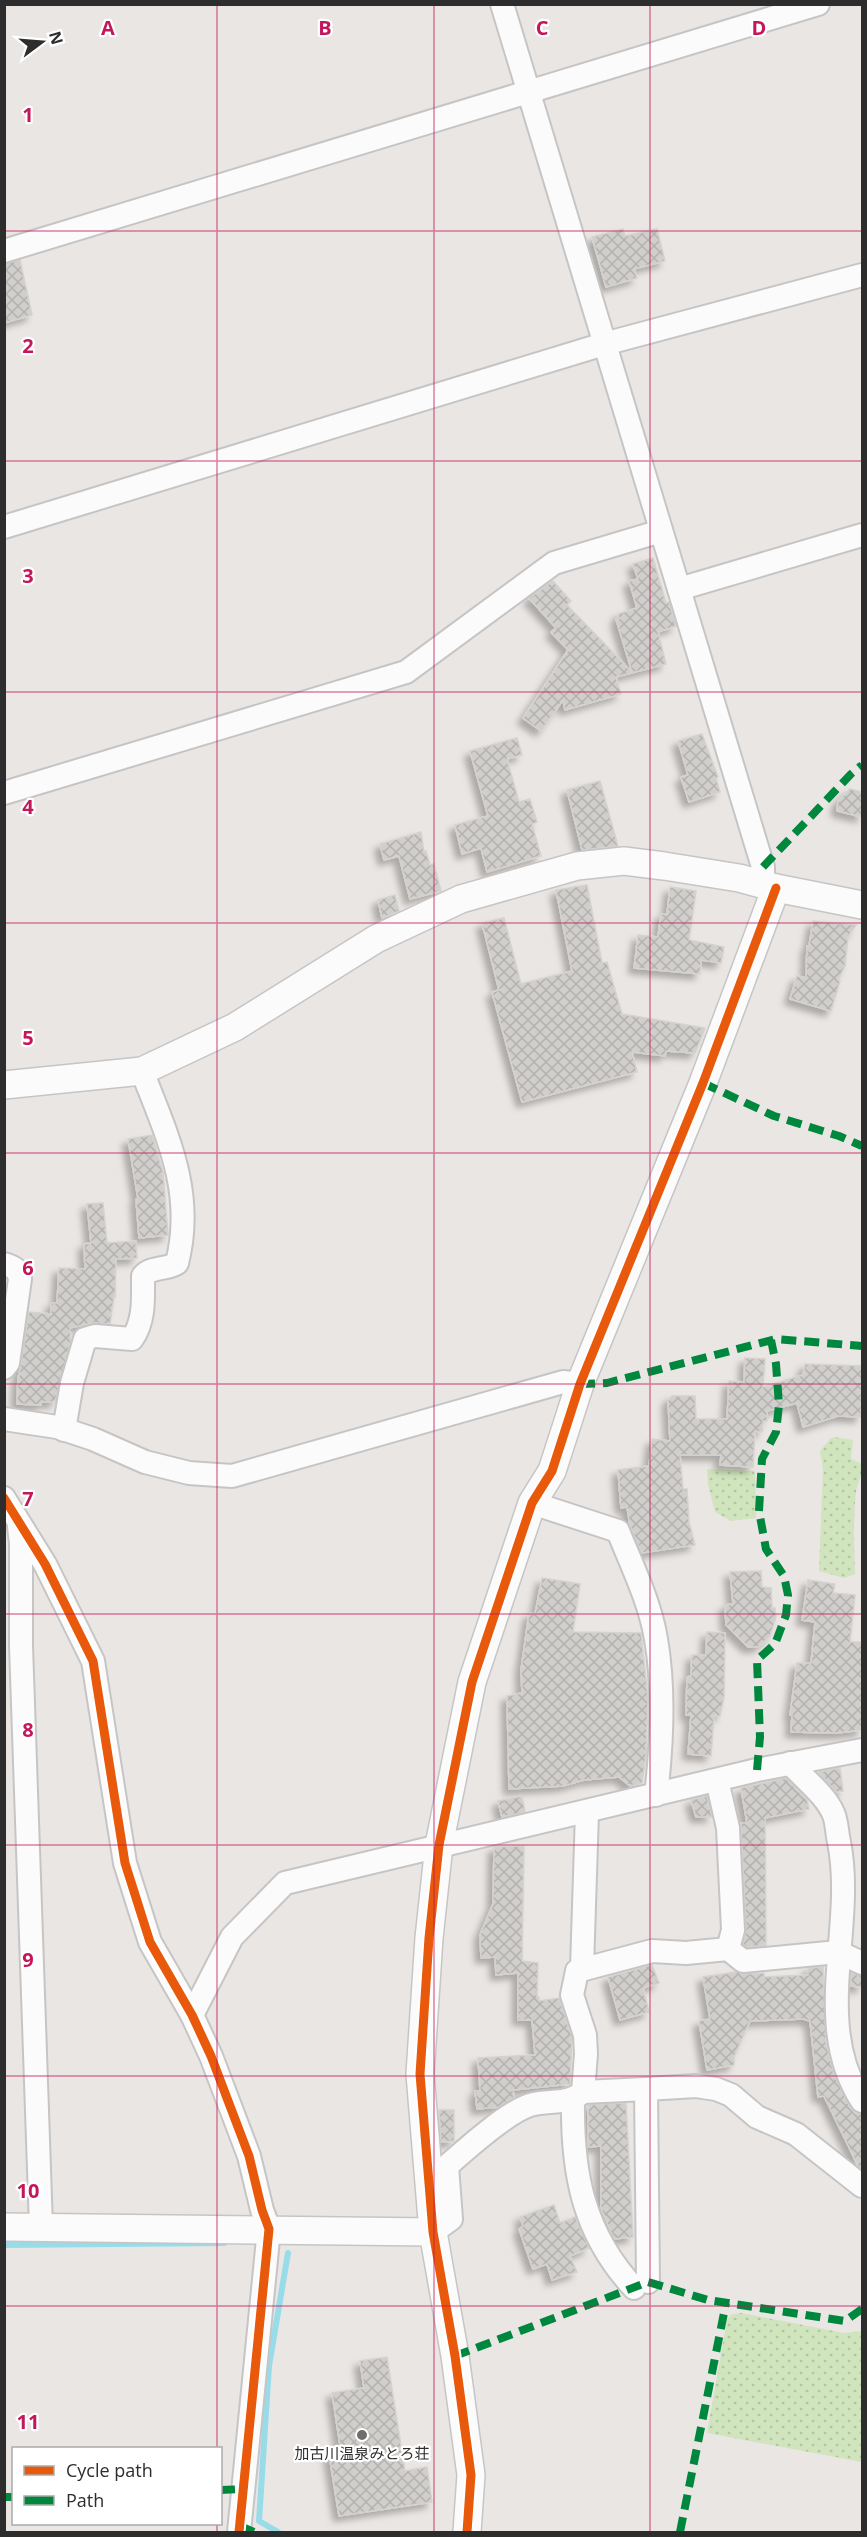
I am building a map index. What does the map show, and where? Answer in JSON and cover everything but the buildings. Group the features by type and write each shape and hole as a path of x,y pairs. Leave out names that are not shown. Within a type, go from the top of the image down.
{"street":[{"path":"467,2532 471,2475 455,2356 433,2232 420,2074 429,1938 439,1845 472,1682 532,1503 552,1471 580,1384 703,1083 770,886 502,4"},
{"path":"4,251 818,4"},
{"path":"4,527 604,344 862,275"},
{"path":"4,793 406,672 554,563 661,531"},
{"path":"679,589 862,535"},
{"path":"4,1085 142,1071 235,1027 376,939 461,899 577,866 624,861 739,878 862,904"},
{"path":"64,1430 72,1383 85,1339 95,1336 132,1339 139,1330 143,1309 143,1276 147,1271 171,1267 177,1263 181,1248 183,1206 180,1176 142,1071"},
{"path":"4,1264 15,1268 19,1272 20,1279 8,1363 4,1368"},
{"path":"4,1419 64,1430 93,1439 145,1462 189,1473 231,1476 563,1382 580,1384"},
{"path":"4,1498 45,1564 93,1661 125,1863 150,1942 192,2015 211,2056 249,2156 269,2229 239,2532"},
{"path":"532,1503 618,1531 648,1607 657,1640 663,1736 656,1795"},
{"path":"17,1520 21,1543 13,1646 41,2227"},
{"path":"192,2015 232,1937 285,1883 790,1763 862,1750"},
{"path":"790,1763 823,1799 834,1815 845,1890 838,1952 839,2038 847,2071 862,2101"},
{"path":"717,1780 728,1828 733,1930 728,1949"},
{"path":"582,1968 587,1812"},
{"path":"646,2089 641,2285 604,2249 576,2174 573,2145 578,2096 586,2054 585,2035 572,1995 577,1971 652,1951 686,1953 728,1949 743,1961 838,1952 862,1963"},
{"path":"4,2227 433,2232 451,2219 447,2166 476,2140 519,2110 530,2105 578,2096 696,2086 731,2095 757,2117 796,2134 862,2186"}],"green space":[{"path":"831,1438 853,1440 851,1459 862,1464 855,1502 855,1574 844,1578 819,1571 823,1469 820,1451"},
{"path":"707,1469 755,1471 756,1518 731,1521 715,1512"},
{"path":"741,2313 844,2333 862,2331 862,2462 707,2433 727,2320 732,2314"}],"waterway":[{"path":"4,2245 224,2243"},
{"path":"278,2532 259,2521 269,2366 288,2253"}],"marked path":[{"path":"763,867 862,765"},
{"path":"703,1083 774,1116 839,1136 862,1146"},
{"path":"580,1384 607,1383 776,1339 862,1346"},
{"path":"757,1770 760,1737 757,1660 775,1644 786,1615 788,1595 784,1576 766,1549 759,1511 762,1459 776,1432 779,1405 776,1364 771,1340"},
{"path":"455,2356 648,2282 708,2300 845,2321 862,2309"},
{"path":"680,2532 726,2303"},
{"path":"222,2490 244,2489"},
{"path":"4,2497 12,2497"},
{"path":"240,2526 254,2532"}],"cycle path":[{"path":"467,2532 471,2475 455,2356 433,2232 420,2074 429,1938 439,1845 472,1682 532,1503 552,1471 580,1384 703,1083 776,888"},
{"path":"4,1498 45,1564 93,1661 125,1863 150,1942 192,2015 211,2056 249,2156 269,2229 239,2532"}],"place":[{"name":"加古川温泉みとろ荘","path":"362,2435"}]}
